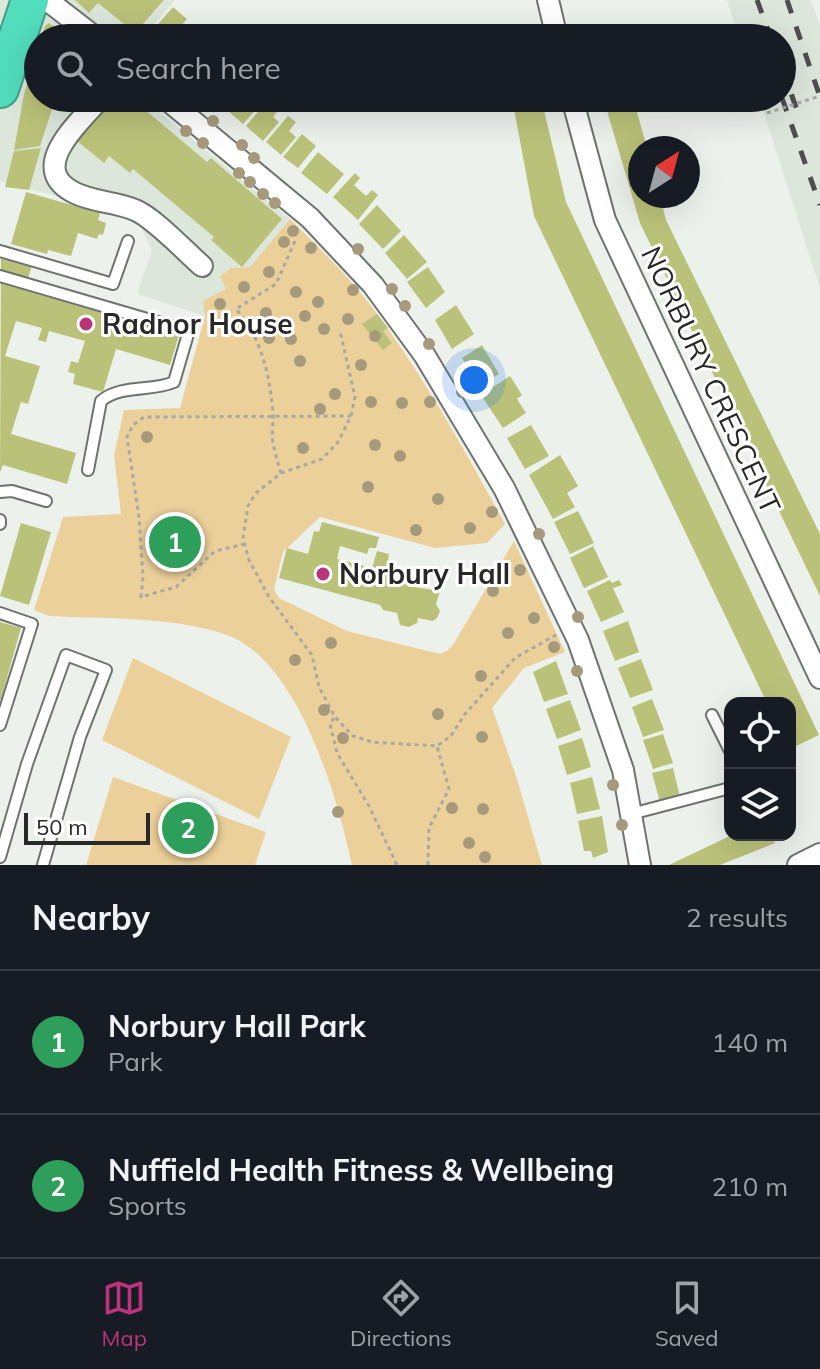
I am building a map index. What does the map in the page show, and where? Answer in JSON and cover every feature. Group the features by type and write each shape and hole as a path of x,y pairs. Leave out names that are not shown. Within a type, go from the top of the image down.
{"highway":[{"path":"0,89 30,0"}],"street":[{"path":"47,0 78,24"},
{"path":"548,0 553,24"},
{"path":"88,112 58,146 55,163 60,179 74,193 141,212 202,266"},
{"path":"182,112 310,218 373,285 425,356 504,488 578,640 623,770 640,865"},
{"name":"NORBURY CRESCENT","path":"576,112 605,220 820,677"},
{"path":"798,865 820,854"}],"lane":[{"path":"0,251 113,284 128,241"},
{"path":"0,276 185,330 188,334 174,382 118,392 101,401 88,470"},
{"path":"0,492 12,491 46,501"},
{"path":"0,613 32,624 0,725"},
{"path":"0,857 31,751 66,655 106,670 80,737 43,865"},
{"path":"712,715 724,739"},
{"path":"631,814 724,790"}],"path":[{"path":"796,104 820,96"},
{"path":"281,473 272,440 273,414 260,343 236,309 276,284 295,241"},
{"path":"340,331 355,397 351,416 338,442 322,459 281,473 256,493 248,506 243,538 249,560 269,597 312,655 319,687 335,717 353,736 372,742 437,746 451,736 465,714 515,658 561,633"},
{"path":"245,544 215,551 176,587 141,597 143,577 139,517 127,437 133,425 144,417 351,416"},
{"path":"335,717 330,724 337,753 369,806 397,865"},
{"path":"428,865 429,828 449,789 437,746"}],"shaded area":[{"path":"0,0 175,0 154,24 24,24 24,112 159,112 290,219 250,267 231,268 220,275 226,289 205,316 137,294 152,250 137,218 0,181"},
{"path":"727,0 811,0 820,26 820,288 763,112 796,112 796,24 735,24"},
{"path":"290,219 354,286 388,329 435,401 505,524 487,543 435,548 320,517 283,552 274,589 279,598 347,631 440,654 453,645 514,541 565,652 524,668 492,708 542,865 352,865 336,803 310,733 293,699 273,671 250,648 224,634 181,624 49,616 34,610 63,517 121,514 114,455 124,410 180,408 205,316 203,301 226,289 220,276 231,268 250,267"},
{"path":"133,658 291,737 259,819 102,740"},
{"path":"113,777 266,832 255,865 86,865"}],"building":[{"path":"75,0 164,0 143,24 124,24 98,3 89,13"},
{"path":"173,7 187,19 183,24 158,24"},
{"path":"24,94 24,112 51,112 40,146 14,150"},
{"path":"101,112 148,112 207,162 211,158 282,219 242,267 211,240 214,237 133,169 130,173 109,156 104,163 76,140"},
{"path":"229,112 254,112 243,124"},
{"path":"258,112 277,112 273,117 279,122 263,141 246,126"},
{"path":"515,112 544,112 566,202 819,735 796,746 796,697 764,697 534,216"},
{"path":"607,112 637,112 644,136 628,136 628,182"},
{"path":"288,116 296,122 289,131 296,137 281,155 266,142"},
{"path":"302,134 316,146 298,168 283,157"},
{"path":"41,148 29,190 5,187 14,151"},
{"path":"318,152 344,174 327,194 301,173"},
{"path":"355,173 360,178 354,185 366,196 372,190 378,195 358,220 333,197"},
{"path":"26,192 100,213 98,220 106,223 103,235 99,234 97,239 78,233 71,256 48,250 47,254 11,244"},
{"path":"377,205 401,231 383,249 359,224"},
{"path":"636,208 663,208 666,220 820,534 820,596 640,223"},
{"path":"404,235 427,262 407,279 385,253"},
{"name":"Radnor House","path":"1,257 32,266 24,290 179,335 170,365 116,349 103,392 73,384 75,374 68,372 71,361 78,363 85,341 49,331 46,342 38,340 42,328 16,321 5,356 40,366 28,404 21,402 11,434 76,453 67,484 3,465 0,472"},
{"path":"428,267 445,292 426,308 407,282"},
{"path":"456,305 474,334 452,349 435,320"},
{"path":"377,314 388,328 383,331 392,343 383,350 362,324"},
{"path":"482,345 499,374 478,387 462,358"},
{"path":"510,376 522,395 517,399 526,413 503,428 481,395"},
{"path":"531,425 549,456 525,469 507,438"},
{"path":"560,455 578,486 567,493 575,507 553,519 529,475"},
{"path":"578,511 594,543 570,554 554,522"},
{"name":"Norbury Hall","path":"322,522 379,537 376,548 369,548 367,554 340,546 337,559 364,566 362,573 370,575 377,551 389,554 388,560 396,562 392,578 410,583 409,586 440,591 436,604 440,611 437,618 433,621 418,618 417,623 409,627 400,625 397,613 383,610 380,605 279,578 287,548 308,554 314,531 319,532"},
{"path":"21,523 51,532 29,605 0,596"},
{"path":"593,546 608,577 584,588 570,558"},
{"path":"610,580 612,583 619,580 622,585 613,588 624,612 601,622 587,591"},
{"path":"628,621 639,652 615,661 603,631"},
{"path":"0,622 21,628 1,699 0,699"},
{"path":"641,659 653,690 630,698 618,668"},
{"path":"556,661 568,694 544,702 533,672"},
{"path":"652,699 664,730 643,737 632,707"},
{"path":"570,700 581,730 557,739 546,709"},
{"path":"663,734 673,763 653,769 643,740"},
{"path":"582,738 591,767 567,775 558,746"},
{"path":"673,768 680,797 660,802 652,773"},
{"path":"592,777 600,809 577,814 570,783"},
{"path":"602,816 608,852 593,858 591,851 584,851 578,821"},
{"path":"724,839 775,843 720,865 669,865"}],"railway":[{"path":"757,0 766,24"},
{"path":"787,0 795,24"},
{"path":"796,26 820,97"},
{"path":"787,112 820,205"}],"place":[{"name":"Radnor House","path":"86,324"},
{"name":"Norbury Hall Park","path":"175,542"},
{"name":"Norbury Hall","path":"323,574"},
{"name":"Nuffield Health Fitness & Wellbeing","path":"188,828"}]}
